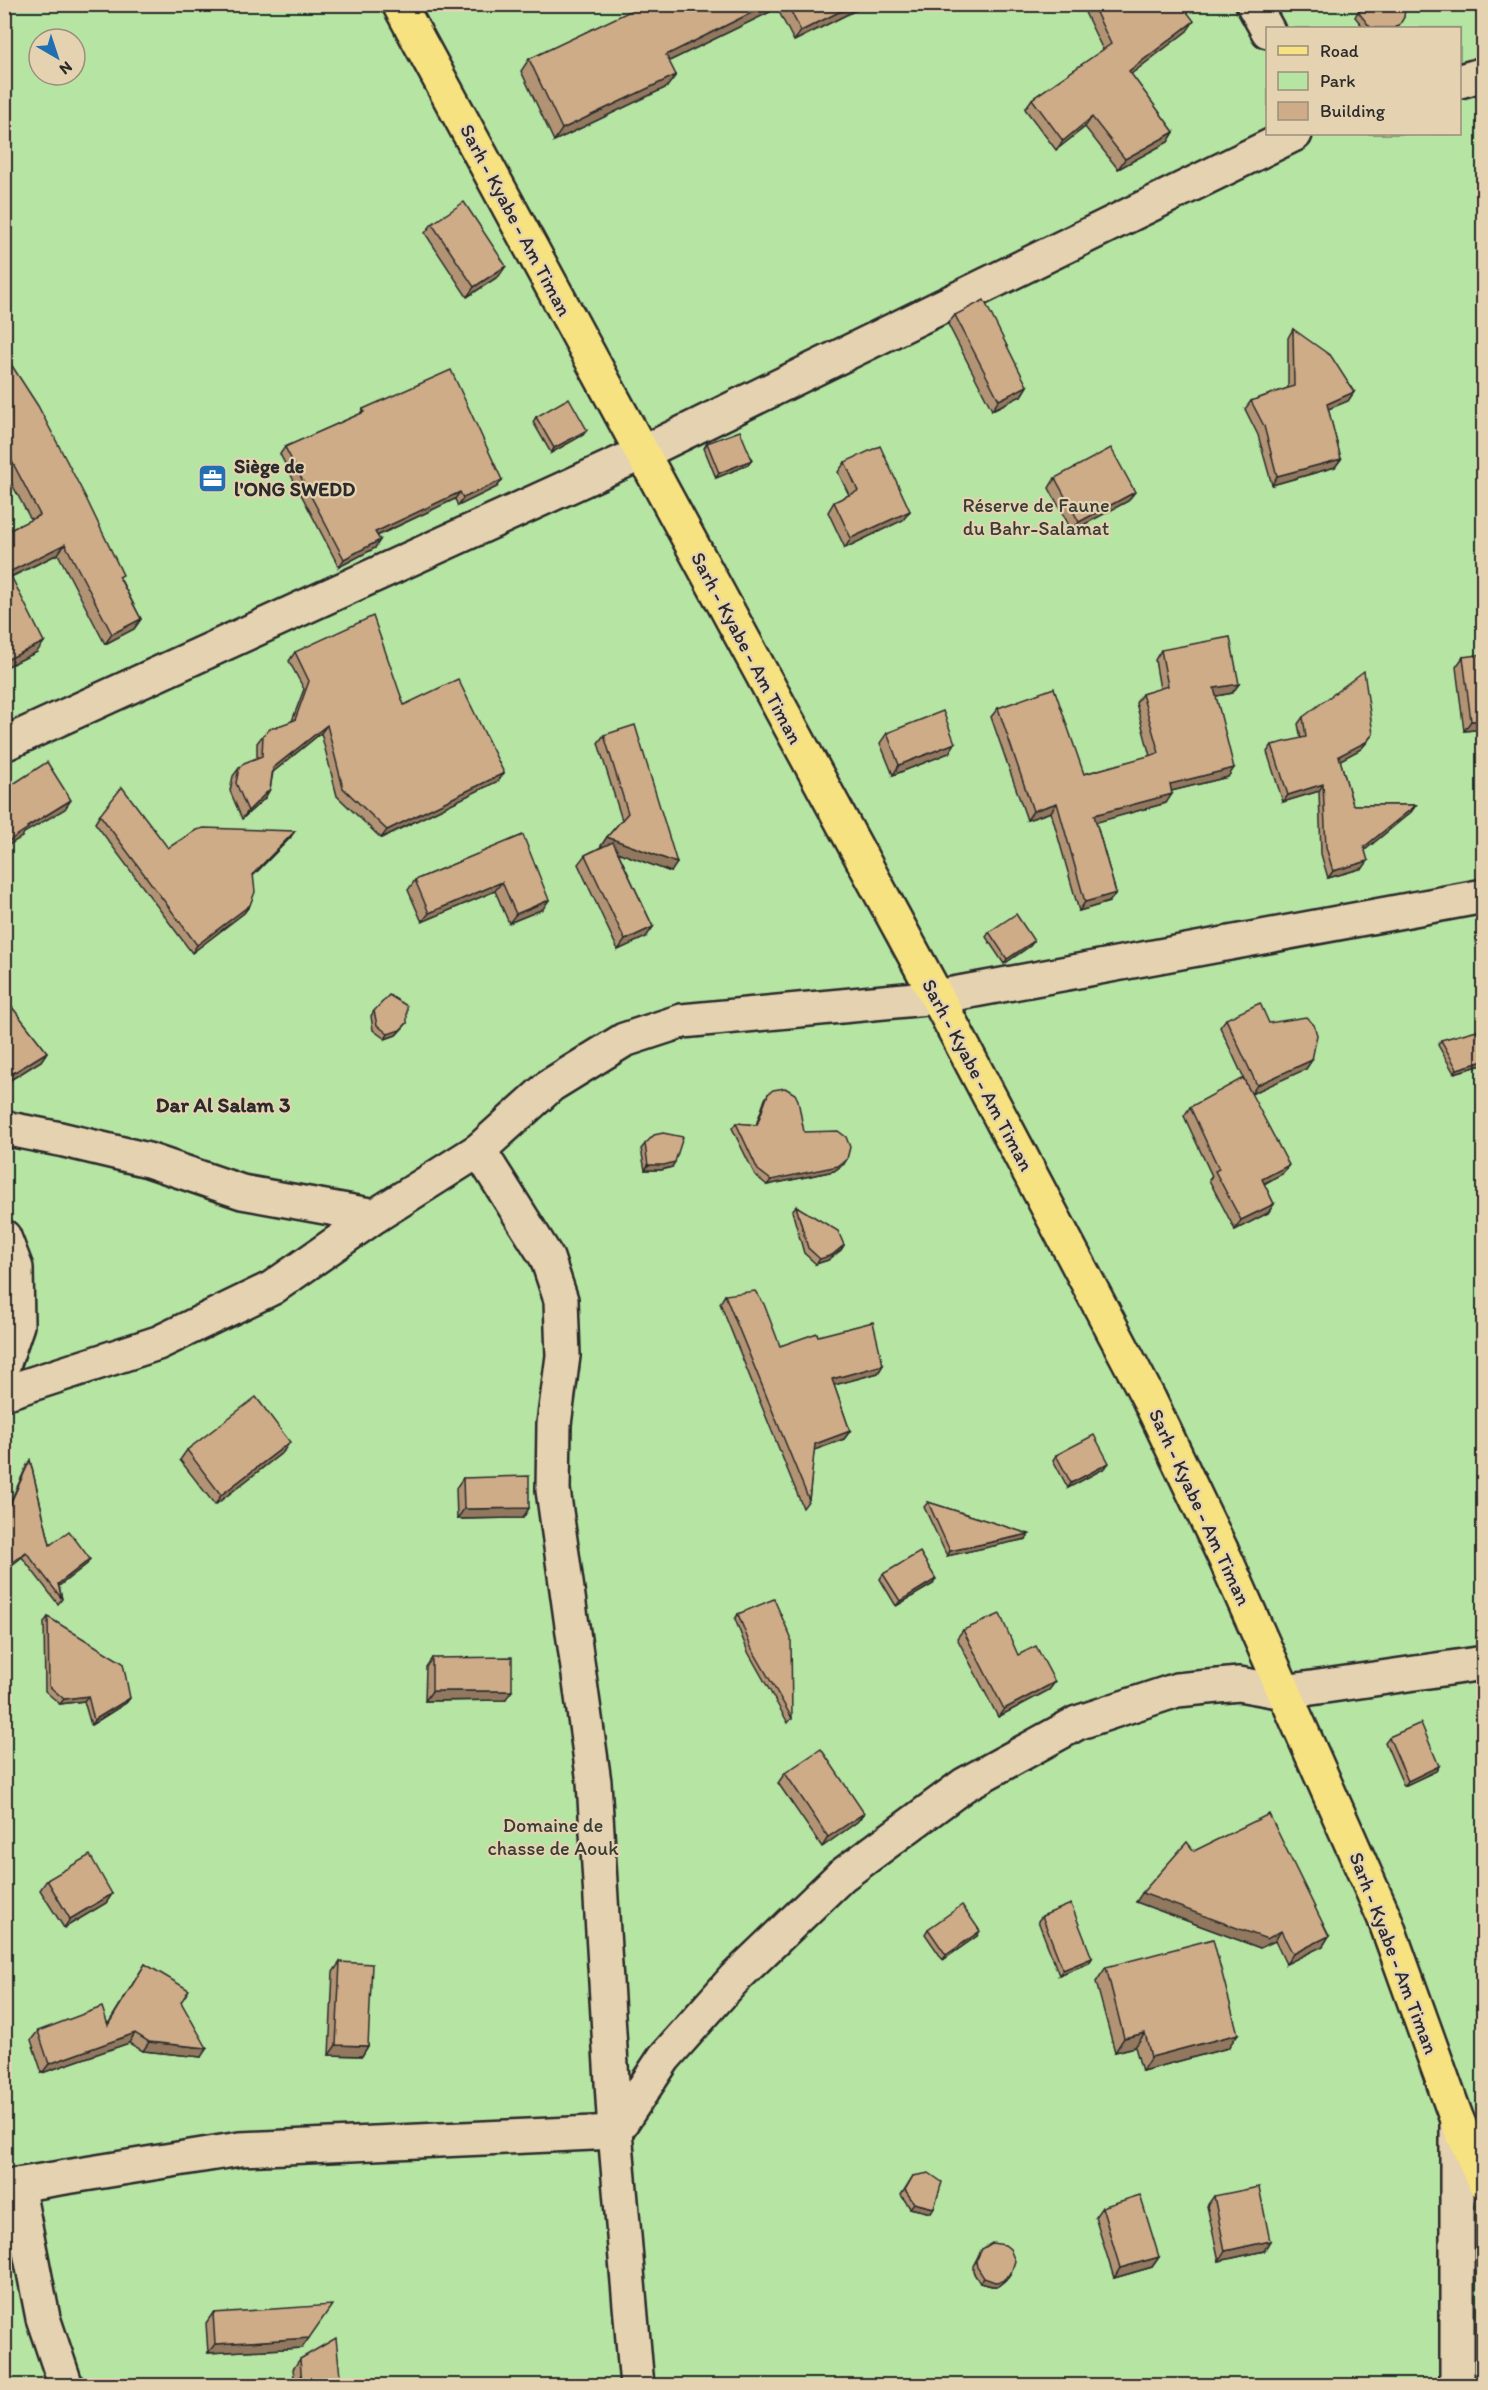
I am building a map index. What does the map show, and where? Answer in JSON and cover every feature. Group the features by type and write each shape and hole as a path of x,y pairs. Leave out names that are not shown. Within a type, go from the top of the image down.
{"main road":[{"name":"Sarh - Kyabe - Am Timan","path":"399,4 937,997 1149,1399 1225,1558 1384,1917 1457,2120 1484,2181"}],"street":[{"path":"1253,4 1266,27"},
{"path":"1461,81 1484,74"},
{"path":"4,744 642,453 1293,135"},
{"path":"4,1393 158,1343 272,1288 375,1216 479,1150 551,1085 624,1040 682,1021 937,997 1484,896"},
{"path":"4,1128 148,1160 242,1192 375,1216"},
{"path":"479,1150 547,1258 561,1300 564,1356 554,1424 553,1490 594,1782 615,2132 637,2385"},
{"path":"4,1238 16,1268 17,1325 4,1363"},
{"path":"615,2132 664,2058 734,1980 841,1876 964,1785 1077,1723 1177,1690 1239,1684 1284,1692 1484,1663"},
{"path":"1457,2120 1457,2385"},
{"path":"66,2385 43,2318 11,2186 240,2149 615,2132"}],"green space":[{"path":"5,5 1483,5 1483,2385 5,2386"}],"building":[{"path":"645,4 769,4 666,55 676,75 562,129 529,59"},
{"path":"787,4 855,4 801,31"},
{"path":"1092,4 1181,4 1194,21 1129,71 1174,132 1125,159 1092,117 1063,141 1032,99 1111,44"},
{"path":"1363,4 1403,4 1405,9 1404,17 1396,27 1370,27 1359,13"},
{"path":"464,202 506,266 474,287 432,224"},
{"path":"984,300 1027,386 999,400 955,315"},
{"path":"1293,329 1331,356 1354,392 1327,404 1341,459 1277,476 1264,426 1251,401 1294,386"},
{"path":"4,342 12,356 7,358 38,406 86,498 123,575 119,577 141,619 112,634 65,544 9,572 44,642 4,661 4,533 40,515 4,446"},
{"path":"451,370 502,480 463,498 460,492 375,532 380,540 344,559 285,447"},
{"path":"569,398 587,430 554,448 536,417"},
{"path":"740,431 752,460 719,473 707,443"},
{"path":"880,446 910,511 851,538 834,502 858,491 845,462"},
{"path":"1111,448 1135,492 1079,522 1055,478"},
{"path":"373,616 404,705 458,679 504,773 387,830 343,788 327,725 273,768 270,789 248,811 236,783 239,768 244,763 262,756 263,735 270,729 295,720 309,681 295,652"},
{"path":"1230,637 1239,684 1214,688 1234,768 1170,784 1172,794 1094,815 1116,893 1085,902 1057,803 1033,811 998,708 1054,688 1084,774 1159,753 1142,694 1168,686 1161,650"},
{"path":"1484,654 1484,720 1471,721 1463,657"},
{"path":"1364,671 1373,734 1366,742 1339,756 1353,805 1416,805 1364,847 1368,861 1333,871 1326,847 1323,784 1288,795 1272,745 1306,737 1303,717"},
{"path":"943,711 955,743 899,765 887,733"},
{"path":"635,725 677,863 607,837 628,813 604,735"},
{"path":"47,762 71,800 4,844 4,790"},
{"path":"122,787 168,848 196,830 204,828 295,831 253,874 255,892 250,905 197,945 100,815"},
{"path":"523,835 549,900 516,914 502,882 429,913 415,880"},
{"path":"613,842 653,927 625,940 585,855"},
{"path":"1016,914 1034,941 1007,959 989,932"},
{"path":"389,995 407,1006 407,1023 400,1030 388,1034 377,1025 374,1011"},
{"path":"4,997 47,1052 10,1075 4,1067"},
{"path":"1260,1003 1269,1023 1306,1017 1314,1025 1317,1035 1312,1060 1257,1085 1226,1019"},
{"path":"1477,1030 1484,1061 1457,1069 1441,1040"},
{"path":"1243,1078 1289,1165 1262,1179 1274,1204 1241,1220 1215,1171 1219,1169 1190,1107"},
{"path":"785,1088 795,1094 798,1100 804,1132 838,1131 846,1137 850,1147 847,1159 838,1166 771,1180 758,1170 736,1123 757,1125 768,1094 773,1090"},
{"path":"663,1133 683,1137 675,1162 648,1165 645,1144 654,1135"},
{"path":"796,1206 838,1231 844,1245 832,1255 820,1259 808,1248"},
{"path":"755,1291 764,1304 780,1346 817,1333 818,1336 873,1322 883,1365 832,1379 850,1431 815,1444 809,1500 725,1295"},
{"path":"256,1397 290,1442 221,1495 187,1450"},
{"path":"1094,1435 1109,1463 1071,1483 1056,1455"},
{"path":"30,1460 50,1545 69,1531 90,1559 58,1584 62,1599 26,1552 4,1568 4,1518"},
{"path":"529,1476 529,1508 464,1509 463,1478"},
{"path":"928,1502 1029,1534 950,1551"},
{"path":"920,1552 936,1579 900,1601 883,1574"},
{"path":"774,1599 791,1638 792,1718 751,1647 738,1614"},
{"path":"1000,1614 1018,1655 1036,1646 1055,1682 1004,1709 963,1630"},
{"path":"48,1617 123,1663 130,1698 94,1720 88,1696 64,1699 49,1686"},
{"path":"512,1657 512,1691 432,1691 432,1658"},
{"path":"1421,1723 1439,1766 1408,1781 1389,1737"},
{"path":"821,1749 864,1813 828,1837 785,1773"},
{"path":"1269,1814 1329,1936 1293,1954 1281,1931 1267,1939 1142,1893 1187,1842 1194,1851"},
{"path":"90,1855 112,1894 70,1919 47,1880"},
{"path":"1071,1904 1092,1958 1063,1970 1042,1916"},
{"path":"962,1905 980,1931 946,1955 928,1929"},
{"path":"1213,1939 1238,2034 1151,2057 1145,2033 1124,2038 1106,1967"},
{"path":"340,1962 372,1964 368,2046 336,2045"},
{"path":"145,1964 189,1990 181,2002 207,2048 149,2042 135,2033 49,2064 38,2031 102,2007 108,2025"},
{"path":"929,2173 942,2182 934,2208 914,2203 905,2190 913,2176"},
{"path":"1259,2187 1270,2241 1225,2251 1214,2196"},
{"path":"1140,2195 1159,2257 1120,2268 1102,2207"},
{"path":"992,2243 1005,2245 1010,2249 1015,2261 1011,2273 1002,2281 995,2282 984,2278 977,2267 976,2261 982,2249"},
{"path":"332,2305 309,2338 215,2344 213,2313"},
{"path":"336,2338 341,2385 302,2385 300,2359"}],"place":[{"name":"Siège de l'ONG SWEDD","path":"213,478"}],"district":[{"name":"Dar Al Salam 3","path":"223,1105"}],"park label":[{"name":"Réserve de Faune du Bahr-Salamat","path":"1036,516"},
{"name":"Domaine de chasse de Aouk","path":"553,1836"}]}
